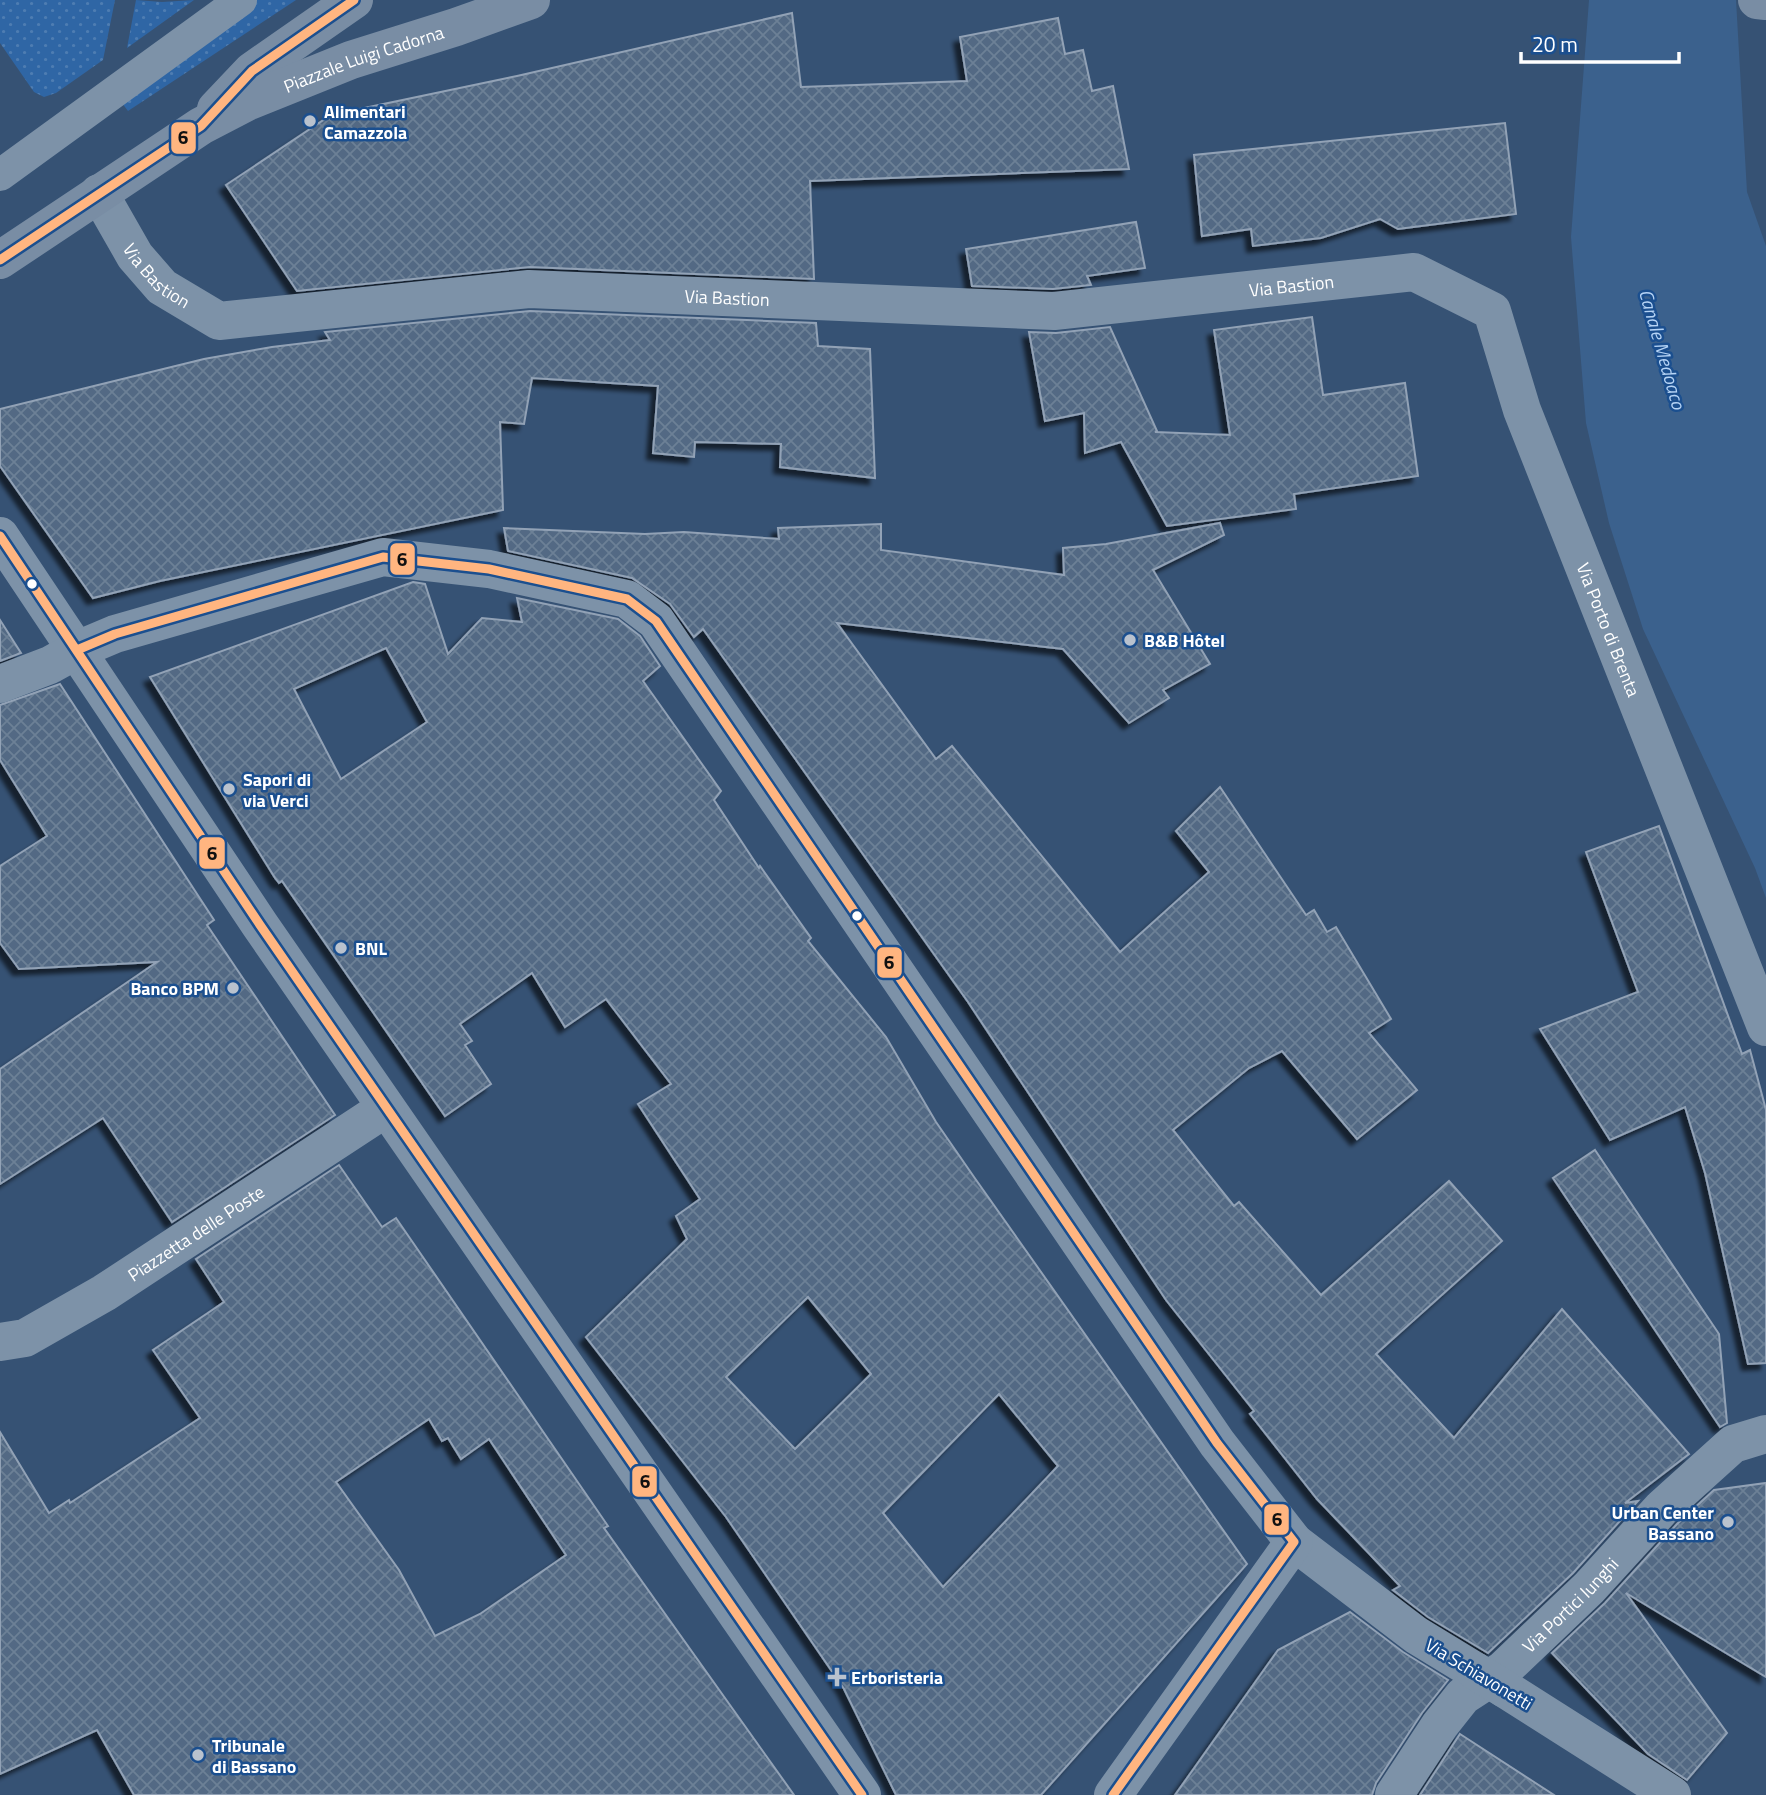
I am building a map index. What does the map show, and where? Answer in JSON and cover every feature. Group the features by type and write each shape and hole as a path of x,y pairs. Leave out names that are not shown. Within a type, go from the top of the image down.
{"main road":[{"name":"Piazzale Luigi Cadorna","path":"201,126 252,71 354,0"},
{"name":"Piazzale Luigi Cadorna","path":"0,260 201,126 249,101 351,60 531,0"},
{"path":"1757,0 1766,1"}],"street":[{"name":"Via Bastion","path":"99,193 135,256 162,287 219,321 529,289 1054,311 1414,272"},
{"name":"Via Porto di Brenta","path":"1414,272 1492,311 1522,410 1766,1027"},
{"path":"0,536 260,925 862,1795"},
{"name":"Via Schiavonetti","path":"0,684 50,665 115,634 383,558 489,569 627,599 656,621 1217,1443 1294,1542 1416,1635 1672,1795"},
{"name":"Piazzetta delle Poste","path":"0,1342 25,1338 104,1293 386,1108"},
{"name":"Via Portici lunghi","path":"1394,1795 1440,1725 1463,1696 1503,1670 1589,1588 1662,1508 1733,1444 1766,1434"},
{"path":"1113,1795 1294,1542"}],"lane":[{"path":"0,175 241,0"}],"shaded area":[{"path":"0,0 115,0 103,60 56,93 44,97 34,92 0,43"},
{"path":"136,0 162,2 194,0 127,48"},
{"path":"256,0 296,0 128,111 119,99"}],"water":[{"name":"Canale Medoaco","path":"1589,0 1736,0 1747,192 1766,246 1766,898 1755,868 1643,629 1609,523 1586,423 1571,237"}],"building":[{"path":"792,13 801,87 967,81 960,37 1058,18 1065,54 1083,50 1092,91 1113,86 1129,169 810,181 814,279 530,267 297,291 226,185 331,115 517,76"},
{"path":"1505,123 1516,214 1398,229 1380,219 1321,238 1253,246 1251,229 1202,236 1194,155"},
{"path":"1136,222 1145,268 1087,276 1091,285 1053,289 972,286 966,249"},
{"path":"530,311 816,323 818,346 870,349 875,478 780,467 781,444 695,442 694,457 653,453 658,386 532,378 524,424 500,422 503,510 160,581 93,598 0,466 0,409 204,359 330,340 325,332"},
{"path":"1312,317 1323,395 1405,383 1418,476 1294,494 1296,509 1167,526 1121,442 1085,453 1084,413 1045,421 1029,332 1056,333 1110,327 1157,431 1155,432 1230,435 1214,330"},
{"path":"1220,523 1224,535 1153,570 1210,664 1163,690 1169,698 1129,723 1063,649 837,623 936,759 952,746 1120,952 1209,872 1176,831 1220,787 1306,915 1314,910 1327,932 1336,927 1391,1019 1369,1033 1417,1090 1357,1139 1282,1051 1249,1068 1173,1130 1234,1206 1239,1202 1321,1295 1449,1181 1502,1241 1376,1354 1454,1438 1562,1309 1689,1454 1625,1503 1638,1501 1573,1573 1488,1653 1428,1617 1393,1590 1400,1586 1317,1499 1250,1414 1254,1411 1166,1300 968,1002 703,629 694,637 670,604 632,578 508,551 504,528 645,534 684,532 779,539 778,528 881,524 881,550 1064,575 1063,548 1106,544"},
{"path":"413,582 425,584 448,654 482,618 522,622 517,598 618,619 640,636 660,666 643,681 721,791 714,800 759,868 760,866 811,938 808,941 886,1037 936,1122 1247,1564 1041,1795 896,1795 844,1689 726,1517 586,1337 687,1239 676,1216 700,1199 638,1104 671,1084 606,999 565,1027 532,973 460,1024 472,1041 465,1045 491,1084 445,1116 282,881 279,883 275,878 150,677","holes":["386,648 427,722 341,779 294,689","808,1297 871,1374 795,1449 726,1377","999,1394 1058,1466 943,1587 883,1513"]},
{"path":"0,620 21,653 0,661"},
{"path":"60,684 214,920 207,925 335,1115 172,1222 103,1118 0,1184 0,1069 157,962 19,969 0,943 0,866 47,836 0,760 0,705"},
{"path":"1659,826 1742,1054 1750,1050 1766,1110 1766,1363 1748,1364 1705,1173 1685,1107 1610,1140 1540,1029 1638,992 1586,852"},
{"path":"1595,1150 1719,1334 1727,1423 1720,1427 1553,1178"},
{"path":"339,1165 382,1227 396,1218 608,1526 604,1528 794,1795 134,1795 97,1730 0,1774 0,1432 49,1513 69,1500 70,1503 200,1418 153,1350 224,1302 196,1259","holes":["429,1419 442,1441 448,1438 461,1459 489,1439 566,1555 480,1614 435,1636 399,1570 336,1482"]},
{"path":"1766,1483 1766,1677 1626,1593 1727,1733 1687,1780 1648,1754 1552,1653 1605,1603 1677,1524 1714,1490"},
{"path":"1350,1612 1403,1652 1448,1680 1422,1713 1376,1783 1372,1795 1175,1795 1278,1650"},
{"path":"1460,1734 1554,1795 1420,1795"}],"transit line":[{"name":"6","path":"0,260 201,126 252,71 354,0"},
{"name":"6","path":"0,536 260,925 862,1795"},
{"name":"6","path":"77,650 115,634 383,557 489,569 627,599 656,621 1217,1443 1294,1542 1113,1795"}],"place":[{"name":"Alimentari Camazzola","path":"310,121"},
{"name":"B&B Hôtel","path":"1130,640"},
{"name":"Sapori di via Verci","path":"229,789"},
{"name":"BNL","path":"341,948"},
{"name":"Banco BPM","path":"233,988"},
{"name":"Urban Center Bassano","path":"1728,1522"},
{"name":"Erboristeria","path":"837,1677"},
{"name":"Tribunale di Bassano","path":"198,1755"}]}
